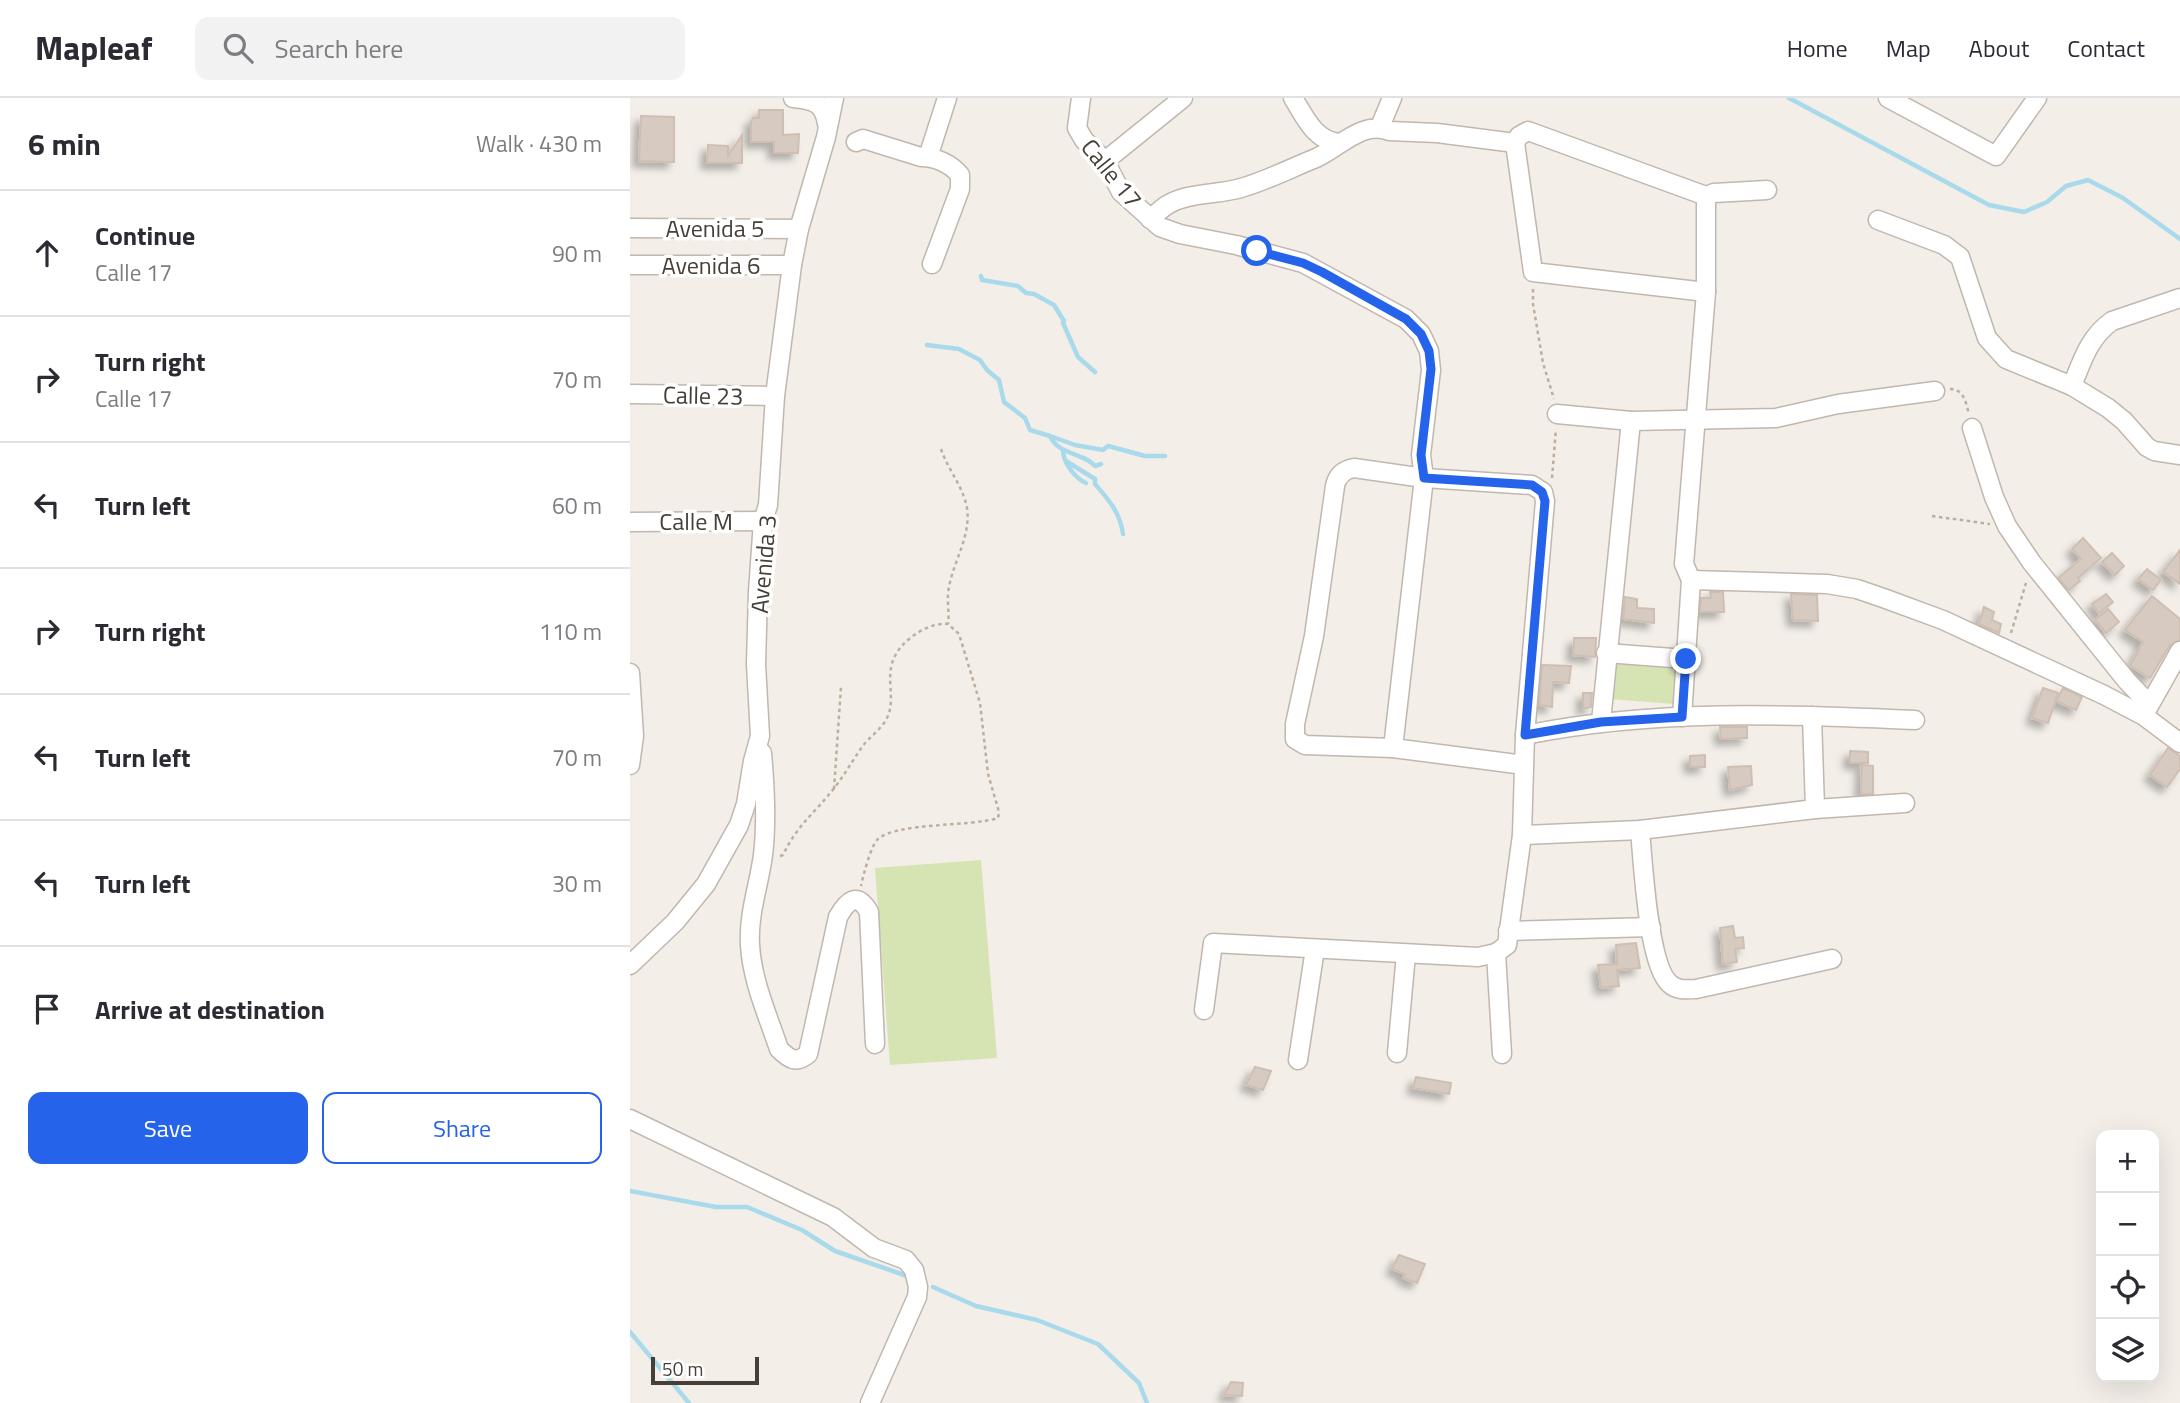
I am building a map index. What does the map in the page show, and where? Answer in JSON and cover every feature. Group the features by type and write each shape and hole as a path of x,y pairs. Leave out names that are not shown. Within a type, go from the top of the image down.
{"street":[{"path":"793,98 819,105 825,112 827,127"},
{"path":"928,157 947,98"},
{"name":"Calle 17","path":"1081,98 1077,128 1084,140 1105,161 1121,192 1160,227 1303,263 1406,319 1421,334 1429,351 1431,382 1421,455 1424,478 1393,748"},
{"path":"1105,161 1183,98"},
{"path":"1293,98 1318,136 1339,144"},
{"path":"1382,128 1392,98"},
{"path":"1888,98 1996,156 2037,98"},
{"name":"Avenida 3","path":"630,965 675,922 706,884 739,825 746,804 760,736 756,664 763,520 768,505 775,396 799,229 833,102"},
{"path":"1150,219 1168,204 1258,183 1273,174 1320,156 1367,130 1382,128 1389,131 1437,133 1515,144"},
{"path":"1706,292 1533,272 1515,144 1518,136 1528,131 1706,196 1714,193 1766,190"},
{"path":"856,142 863,139 928,157 952,166 960,175 960,189 933,264"},
{"path":"1682,717 1691,580 1684,564 1706,292 1706,196"},
{"path":"1878,220 1944,245 1960,257 1987,338 2006,359 2072,386 2108,408 2154,452 2180,455"},
{"name":"Avenida 5","path":"630,228 799,229"},
{"name":"Avenida 6","path":"630,265 792,265"},
{"path":"2072,386 2088,347 2103,328 2112,321 2180,298"},
{"path":"1557,414 1631,421 1776,418 1838,404 1935,391"},
{"name":"Calle 23","path":"630,394 775,396"},
{"path":"1601,722 1631,421"},
{"path":"1972,428 1994,497 2007,526 2032,563 2127,681 2146,710 2180,743"},
{"path":"1203,1010 1213,943 1478,957 1496,953 1507,945 1522,835 1525,735 1545,501 1542,492 1532,485 1424,478 1354,468 1344,471 1336,480 1314,636 1296,724 1296,739 1305,745 1393,748 1524,765"},
{"name":"Calle M","path":"630,522 763,520"},
{"path":"1691,580 1827,584 1857,589 1942,620 2084,685 2146,710"},
{"path":"2146,710 2180,651"},
{"path":"1606,653 1686,659"},
{"path":"630,673 634,736 630,765"},
{"path":"1525,735 1601,722 1682,717 1812,716 1915,720"},
{"path":"1812,716 1815,809"},
{"path":"760,736 765,830 763,856 751,915 750,944 753,970 779,1049 788,1058 795,1060 808,1054 838,917 845,904 859,900 869,912 875,1044"},
{"path":"1522,835 1640,830 1815,809 1905,803"},
{"path":"1640,830 1658,966 1668,983 1679,989 1696,989 1832,959"},
{"path":"1508,930 1651,927"},
{"path":"1298,1060 1315,949"},
{"path":"1496,953 1502,1054"},
{"path":"1397,1053 1406,954"},
{"path":"630,1119 833,1217 874,1248 906,1260 914,1270 917,1297 870,1403"}],"path":[{"path":"1533,272 1533,304 1543,363 1557,414 1552,476 1549,488 1542,492"},
{"path":"1935,391 1954,389 1961,393 1972,428"},
{"path":"941,449 961,488 968,518 966,534 949,584 948,624"},
{"path":"1932,516 2007,526"},
{"path":"2006,650 2032,563"},
{"path":"763,856 783,855 793,835 834,789 864,744 888,717 891,665 900,648 911,637 936,624 948,624 959,634 980,703 988,774 998,818 903,831 880,838 874,844 862,877 859,900"},
{"path":"834,789 841,687"}],"green space":[{"path":"1611,659 1676,663 1674,704 1609,699"},
{"path":"981,860 997,1058 890,1065 875,868"}],"building":[{"path":"759,110 783,110 783,135 799,134 798,153 774,153 774,142 751,142 751,122 753,118 759,118"},
{"path":"641,116 674,117 674,162 639,161"},
{"path":"742,135 742,163 707,163 708,145 728,146 728,156"},
{"path":"2083,538 2101,558 2078,578 2080,581 2069,590 2058,578 2081,559 2072,549"},
{"path":"2180,550 2180,584 2163,572"},
{"path":"2112,553 2124,566 2115,575 2102,562"},
{"path":"2147,569 2161,580 2153,590 2138,579"},
{"path":"1710,592 1723,592 1724,612 1700,612 1701,598 1711,598"},
{"path":"1791,594 1817,595 1818,621 1793,620"},
{"path":"2106,594 2113,602 2099,613 2092,604"},
{"path":"2152,596 2180,619 2180,640 2170,645 2150,678 2130,666 2143,642 2125,630"},
{"path":"1625,597 1637,599 1637,608 1654,609 1654,623 1623,619"},
{"path":"1984,607 1994,612 1992,620 2001,624 1999,633 1979,624"},
{"path":"2108,609 2119,622 2106,633 2095,620"},
{"path":"1574,638 1596,638 1595,657 1573,655"},
{"path":"1542,665 1571,666 1569,683 1553,682 1552,707 1539,705"},
{"path":"2043,688 2058,693 2048,723 2032,718"},
{"path":"2063,688 2082,697 2076,710 2056,701"},
{"path":"1583,693 1592,693 1591,707 1583,709"},
{"path":"1720,727 1747,727 1747,738 1721,739"},
{"path":"2168,748 2180,756 2180,769 2167,787 2150,775"},
{"path":"1850,751 1868,752 1868,763 1850,763"},
{"path":"1705,755 1705,767 1690,767 1690,756"},
{"path":"1862,765 1873,766 1873,794 1861,794"},
{"path":"1751,766 1752,785 1730,790 1728,767"},
{"path":"1733,926 1735,938 1743,937 1744,948 1735,949 1737,962 1723,964 1720,928"},
{"path":"1636,943 1640,968 1617,970 1619,986 1601,988 1598,965 1617,964 1616,945"},
{"path":"1255,1067 1271,1071 1263,1090 1246,1085"},
{"path":"1416,1077 1451,1083 1449,1094 1413,1088"},
{"path":"1399,1255 1425,1264 1417,1283 1403,1278 1405,1274 1392,1269"},
{"path":"1231,1382 1243,1383 1242,1396 1224,1395"}],"waterway":[{"path":"1789,98 1989,205 2024,212 2047,202 2066,186 2088,180 2123,198 2180,239"},
{"path":"981,276 982,280 1018,286 1026,293 1034,294 1054,305 1064,321 1078,357 1095,372"},
{"path":"927,345 959,349 980,360 999,380 1004,402 1025,418 1030,430 1050,436 1059,447 1095,466 1101,464"},
{"path":"1050,436 1075,445 1103,450 1108,446 1145,456 1165,456"},
{"path":"1063,450 1070,470 1086,483"},
{"path":"1066,461 1095,479 1095,484 1116,512 1123,534"},
{"path":"630,1191 716,1207 747,1207 802,1230 835,1251 910,1277"},
{"path":"933,1287 976,1306 1037,1320 1098,1344 1139,1383 1147,1403"},
{"path":"630,1332 689,1403"}],"route":[{"path":"1257,251 1303,263 1322,272 1406,319 1421,334 1429,351 1431,369 1421,455 1424,478 1532,485 1542,492 1545,501 1525,735 1601,722 1682,717 1686,659"}]}
